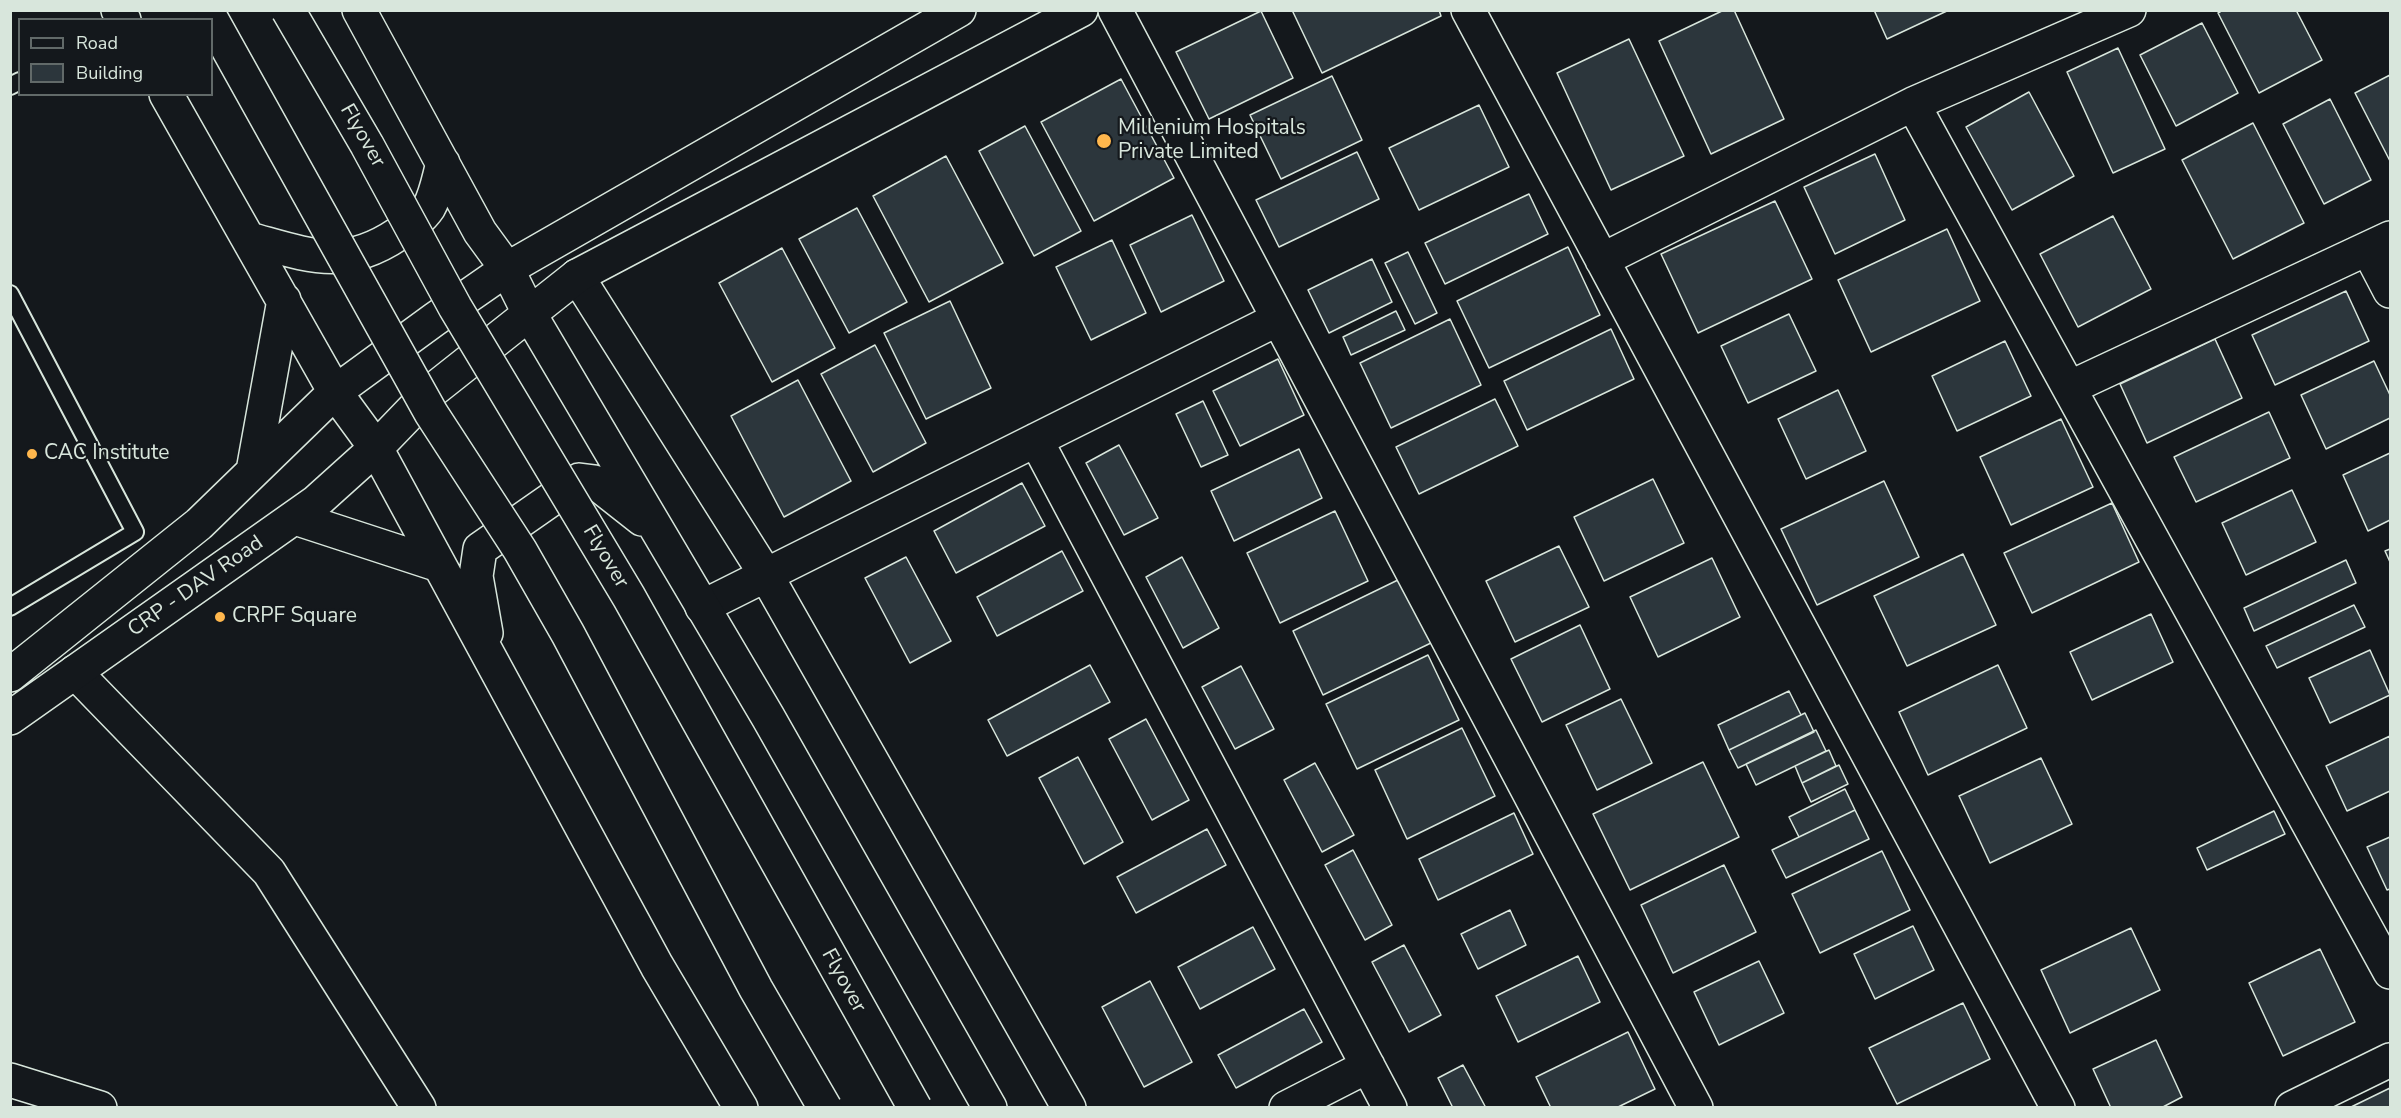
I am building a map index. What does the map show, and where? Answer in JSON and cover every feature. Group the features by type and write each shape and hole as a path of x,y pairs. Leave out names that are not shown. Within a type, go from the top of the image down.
{"main road":[{"name":"Flyover","path":"288,10 368,145 455,307 629,597 915,1107"},
{"path":"359,10 480,232 507,269 529,313 768,717 990,1107"},
{"path":"10,675 199,524 336,392 507,269 959,10"},
{"name":"CRP - DAV Road","path":"14,706 75,672 316,502 376,448 428,394 577,276 1081,10"},
{"path":"1115,10 1696,1107"},
{"path":"1467,10 2058,1107"},
{"path":"1602,260 1913,104 2129,10"},
{"path":"213,22 431,413 507,530 568,634 756,989 825,1107"},
{"path":"167,96 336,392 376,448 657,966 741,1107"},
{"path":"1913,104 2391,972"},
{"path":"249,239 311,255 354,256 374,248 419,220 430,206 443,163"},
{"path":"2069,388 2379,243 2391,291"},
{"path":"577,276 766,575 1069,1107"},
{"path":"253,471 284,300"},
{"path":"702,607 1278,320"},
{"path":"1036,440 1390,1107"},
{"path":"491,661 476,576 480,549 579,480 595,482 658,532"},
{"path":"294,518 439,565"},
{"path":"75,672 268,872 419,1107"},
{"path":"2292,1107 2391,1060"},
{"path":"1286,1107 1368,1066"},
{"path":"10,1080 100,1107"}],"lane":[{"path":"10,294 135,532 10,607"}],"building":[{"path":"1292,10 1439,10 1441,16 1322,73"},
{"path":"1724,10 1734,10 1784,119 1711,154 1659,41"},
{"path":"1874,10 1949,10 1887,39"},
{"path":"2223,10 2296,10 2322,60 2259,93 2218,13"},
{"path":"1261,11 1293,78 1209,119 1176,52"},
{"path":"2202,23 2238,93 2176,126 2140,55"},
{"path":"1629,39 1684,156 1611,190 1557,73"},
{"path":"2118,48 2165,149 2113,173 2067,72"},
{"path":"2390,75 2390,161 2355,93"},
{"path":"1332,76 1362,140 1281,179 1250,115"},
{"path":"1121,79 1174,178 1094,221 1041,122"},
{"path":"2029,92 2074,176 2012,210 1966,127"},
{"path":"2330,99 2371,180 2324,204 2283,124"},
{"path":"1479,105 1509,167 1419,210 1389,148"},
{"path":"2253,123 2304,223 2233,259 2182,160"},
{"path":"1025,126 1081,231 1034,256 979,151"},
{"path":"1357,152 1379,199 1279,247 1256,200"},
{"path":"1875,154 1905,220 1835,254 1804,187"},
{"path":"946,156 1003,263 929,302 873,196"},
{"path":"1529,194 1548,234 1445,284 1425,243"},
{"path":"1775,201 1812,279 1698,333 1661,254"},
{"path":"857,208 907,302 849,333 799,239"},
{"path":"1192,215 1224,281 1161,312 1130,245"},
{"path":"2113,216 2151,289 2078,327 2040,254"},
{"path":"1947,229 1980,301 1871,352 1838,280"},
{"path":"1112,240 1146,313 1091,340 1056,267"},
{"path":"1568,247 1600,315 1489,368 1457,301"},
{"path":"782,248 835,348 772,382 719,283"},
{"path":"1408,252 1437,313 1415,324 1385,263"},
{"path":"1372,259 1392,302 1329,333 1308,290"},
{"path":"2346,291 2369,341 2275,385 2252,335"},
{"path":"950,301 991,388 926,419 884,333"},
{"path":"1396,311 1405,330 1351,355 1343,337"},
{"path":"1789,314 1816,371 1748,403 1721,346"},
{"path":"1450,319 1481,385 1391,428 1360,363"},
{"path":"1611,329 1634,379 1527,430 1504,381"},
{"path":"2215,339 2242,398 2147,443 2120,384"},
{"path":"2005,341 2031,396 1957,431 1932,376"},
{"path":"875,345 926,443 873,472 821,374"},
{"path":"1278,359 1304,415 1240,446 1213,391"},
{"path":"2374,361 2390,395 2390,418 2326,449 2301,395"},
{"path":"798,380 851,481 784,517 731,416"},
{"path":"1838,390 1866,451 1806,479 1778,419"},
{"path":"1495,399 1518,446 1419,494 1396,447"},
{"path":"1203,401 1228,455 1201,467 1176,414"},
{"path":"2269,412 2290,458 2196,502 2174,457"},
{"path":"2061,419 2093,487 2011,525 1980,457"},
{"path":"1119,445 1158,518 1124,535 1086,463"},
{"path":"1299,449 1322,498 1234,541 1211,491"},
{"path":"2390,453 2390,520 2368,531 2343,475"},
{"path":"1653,479 1684,543 1604,581 1574,517"},
{"path":"1884,481 1919,557 1817,605 1781,529"},
{"path":"1022,483 1045,526 956,573 934,531"},
{"path":"2292,490 2316,542 2246,575 2222,523"},
{"path":"2112,503 2139,562 2032,613 2004,553"},
{"path":"1335,511 1368,581 1280,623 1247,553"},
{"path":"1559,546 1589,607 1515,642 1486,581"},
{"path":"2390,549 2390,562 2385,551"},
{"path":"1062,551 1083,591 997,636 977,597"},
{"path":"1963,554 1996,625 1907,666 1874,596"},
{"path":"906,557 951,641 910,663 865,578"},
{"path":"1182,557 1219,628 1183,648 1146,577"},
{"path":"1712,558 1740,617 1658,657 1630,597"},
{"path":"2346,560 2356,583 2254,631 2244,608"},
{"path":"1402,578 1433,642 1323,695 1293,631"},
{"path":"2354,605 2365,627 2277,668 2266,646"},
{"path":"2151,614 2173,662 2092,700 2070,652"},
{"path":"1580,625 1610,689 1542,722 1511,659"},
{"path":"2370,650 2390,695 2330,723 2309,678"},
{"path":"1428,655 1459,720 1357,769 1326,704"},
{"path":"1090,665 1110,702 1007,756 988,720"},
{"path":"1998,665 2027,728 1928,775 1899,712"},
{"path":"1241,666 1274,729 1235,749 1202,687"},
{"path":"1789,691 1801,715 1729,750 1718,725"},
{"path":"1621,699 1652,763 1597,790 1566,725"},
{"path":"1805,713 1814,732 1738,768 1729,750"},
{"path":"1146,719 1189,800 1152,820 1109,739"},
{"path":"1462,728 1495,796 1407,839 1375,770"},
{"path":"1816,730 1826,751 1756,785 1746,764"},
{"path":"2390,736 2390,791 2347,811 2326,766"},
{"path":"1829,750 1836,766 1802,783 1795,766"},
{"path":"1078,757 1123,842 1084,864 1039,778"},
{"path":"2041,758 2072,824 1990,863 1959,796"},
{"path":"1703,762 1739,837 1630,890 1593,814"},
{"path":"1315,763 1354,835 1322,852 1284,780"},
{"path":"1839,765 1848,784 1811,802 1802,783"},
{"path":"1845,789 1855,810 1799,837 1789,817"},
{"path":"1855,810 1869,839 1786,878 1772,850"},
{"path":"2274,811 2285,834 2207,870 2197,848"},
{"path":"1514,813 1533,854 1438,900 1419,859"},
{"path":"1207,829 1226,865 1136,913 1117,877"},
{"path":"2390,837 2390,889 2387,890 2367,847"},
{"path":"1353,850 1392,925 1365,940 1325,865"},
{"path":"1882,851 1910,910 1820,953 1792,894"},
{"path":"1724,865 1756,932 1673,973 1641,905"},
{"path":"1510,910 1526,945 1478,969 1461,934"},
{"path":"1913,926 1934,970 1875,999 1854,954"},
{"path":"1253,927 1275,969 1200,1009 1178,967"},
{"path":"2131,928 2160,990 2070,1033 2041,970"},
{"path":"1404,945 1441,1015 1409,1032 1372,962"},
{"path":"2320,949 2355,1022 2283,1056 2249,983"},
{"path":"1578,956 1600,1002 1518,1042 1496,996"},
{"path":"1759,961 1784,1013 1719,1045 1694,992"},
{"path":"1150,981 1192,1062 1144,1087 1102,1007"},
{"path":"1963,1003 1990,1059 1897,1104 1869,1048"},
{"path":"1304,1009 1322,1042 1236,1088 1218,1055"},
{"path":"1628,1032 1655,1089 1616,1108 1551,1108 1536,1077"},
{"path":"2156,1040 2182,1097 2161,1108 2111,1108 2093,1069"},
{"path":"1463,1065 1486,1108 1453,1108 1438,1078"},
{"path":"2390,1088 2390,1108 2349,1108"}],"place":[{"name":"Millenium Hospitals Private Limited","path":"1104,141"},
{"name":"CAC Institute","path":"32,454"},
{"name":"CRPF Square","path":"220,617"}]}
